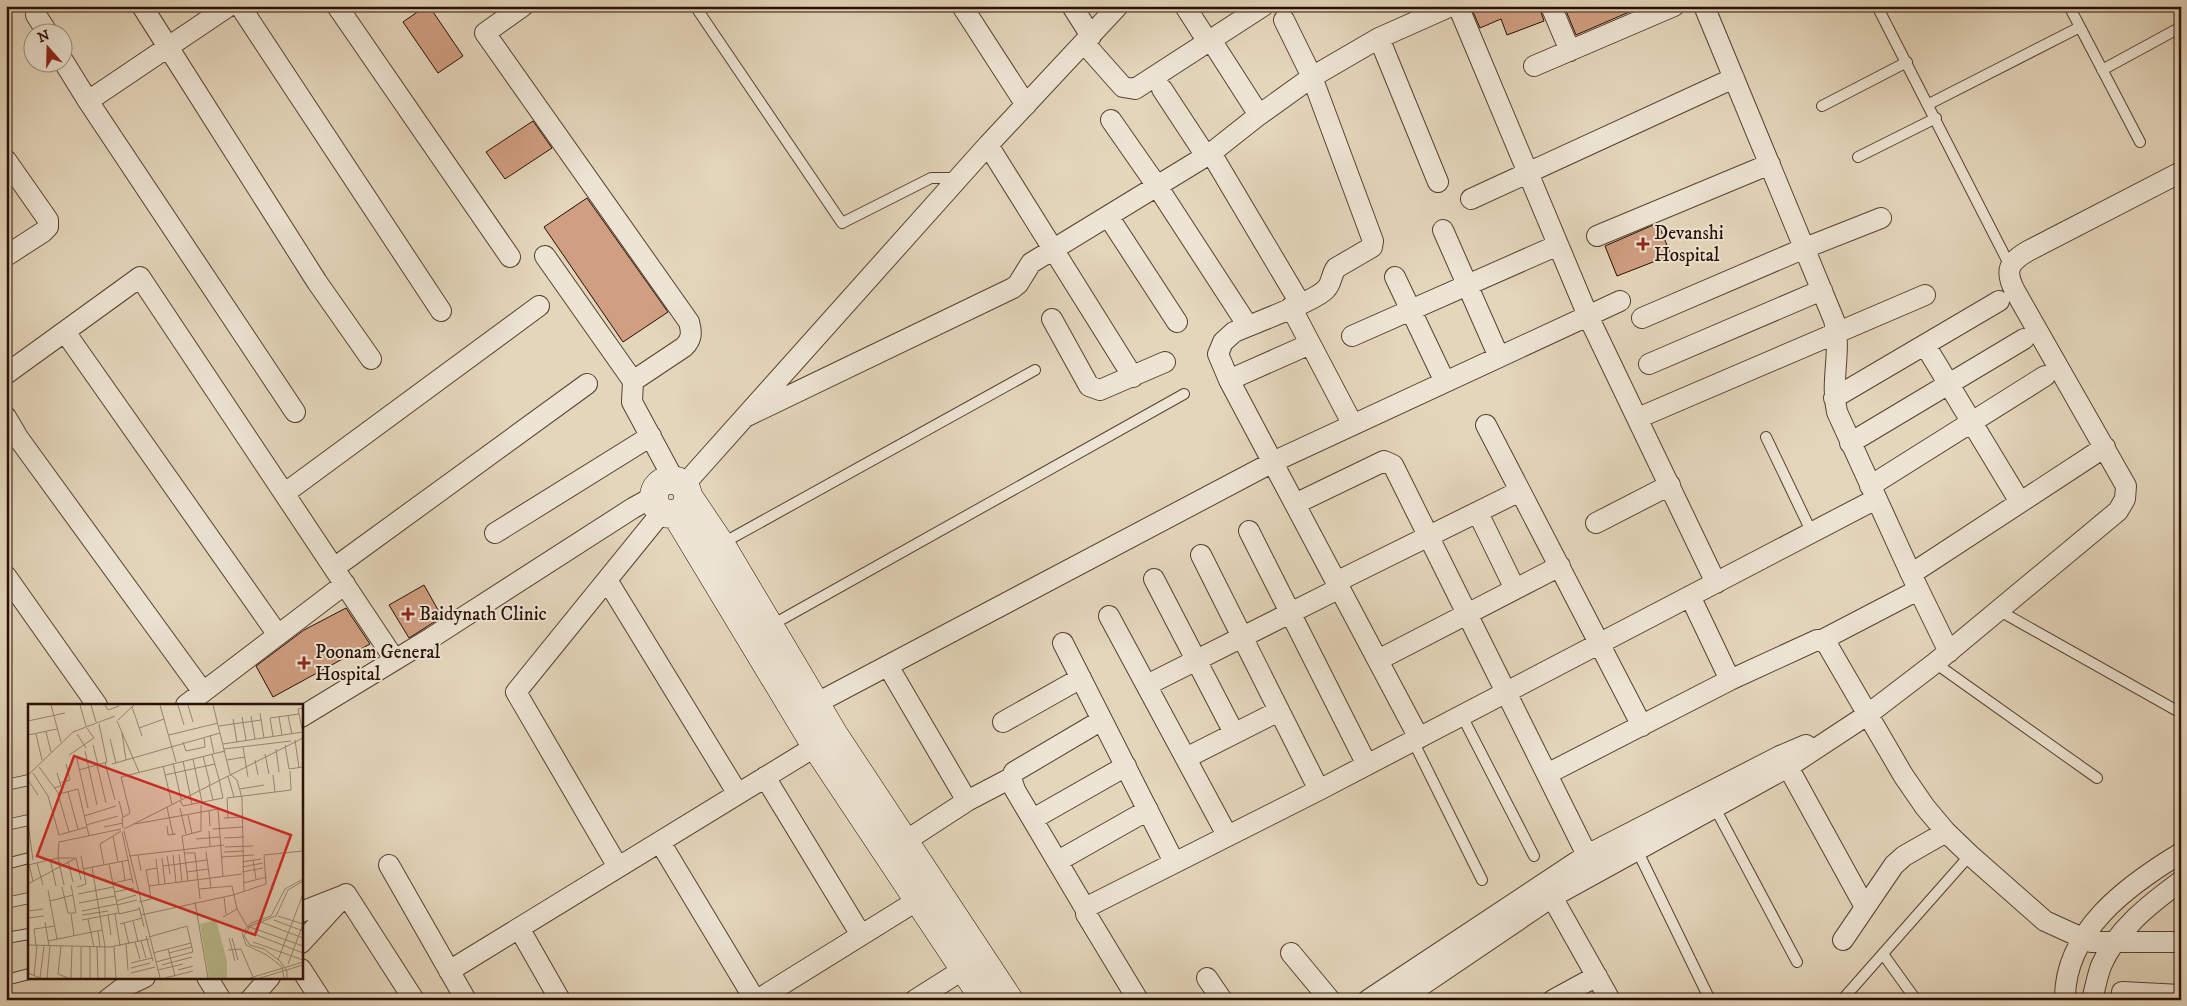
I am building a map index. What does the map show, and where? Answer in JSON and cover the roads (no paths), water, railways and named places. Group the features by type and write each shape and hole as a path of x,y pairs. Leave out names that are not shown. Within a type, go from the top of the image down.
{"street":[{"path":"142,6 317,282 370,359"},
{"path":"88,101 229,6"},
{"path":"240,6 441,311"},
{"path":"337,6 510,257"},
{"path":"523,6 484,33 689,322 692,332 689,341 684,347 633,381"},
{"path":"962,6 1026,105"},
{"path":"1072,6 1087,39 1123,87 1128,89 1140,86 1263,6"},
{"path":"618,867 516,692 673,497 988,145 1118,6"},
{"path":"1185,6 1259,115"},
{"path":"745,417 1013,288 1018,284 1031,263 1208,154 1312,77 1379,38 1451,6"},
{"path":"1458,6 1588,316 1716,583"},
{"path":"1551,6 1570,51"},
{"path":"1534,66 1674,6"},
{"path":"1704,6 1805,248 1837,332 1834,398 1837,412 1915,582 1942,658"},
{"path":"36,15 40,22"},
{"path":"1284,20 1312,77 1373,241 1372,247 1336,268 1326,289 1296,305 1234,332 1219,348 1218,354 1229,380 1378,660 1416,740"},
{"path":"1379,38 1438,182"},
{"path":"70,72 295,412"},
{"path":"1471,200 1734,78"},
{"path":"1162,89 1208,154 1296,305 1310,344 1353,425"},
{"path":"1111,120 1157,186 1248,326"},
{"path":"988,145 1133,377"},
{"path":"6,160 48,220 48,227 6,256"},
{"path":"1597,236 1770,164"},
{"path":"1400,1000 1552,897 1788,767 1867,715 1942,658 2118,511 2125,500 2126,486 2014,291 2008,274 2010,266 2016,258 2181,172"},
{"path":"1108,216 1177,322"},
{"path":"1642,318 1805,248 1881,218"},
{"path":"1443,230 1499,358"},
{"path":"1352,336 1558,245"},
{"path":"544,256 633,381 632,402 650,436 673,497 825,741 896,848 1009,1000"},
{"path":"6,374 140,277 395,660"},
{"path":"1395,277 1445,382"},
{"path":"1649,364 1822,290"},
{"path":"1638,418 1925,295"},
{"path":"816,704 1273,462 1620,301"},
{"path":"1834,398 1999,302"},
{"path":"285,493 539,306"},
{"path":"1052,319 1089,386 1100,390 1165,362"},
{"path":"65,332 278,634"},
{"path":"1850,443 2024,339"},
{"path":"1229,380 1310,344"},
{"path":"1925,345 2020,502"},
{"path":"1086,910 1174,862 1416,740 1812,533 1972,422 2045,376"},
{"path":"187,704 278,634 339,576 587,384"},
{"path":"6,417 203,692"},
{"path":"1486,425 1642,726"},
{"path":"495,533 650,436"},
{"path":"1547,774 1730,680 1816,640 1822,640 1915,582 2020,502 2105,447"},
{"path":"1295,504 1384,461 1393,465 1587,855"},
{"path":"1596,523 1670,485"},
{"path":"1147,685 1290,613 1429,536 1520,491"},
{"path":"673,497 721,544 816,704 825,741"},
{"path":"302,716 673,497"},
{"path":"1478,512 1515,589"},
{"path":"1249,531 1367,765"},
{"path":"1201,555 1319,790"},
{"path":"1378,660 1560,566"},
{"path":"6,576 96,704"},
{"path":"1154,579 1234,733"},
{"path":"607,580 738,794"},
{"path":"1690,596 1730,680"},
{"path":"1109,616 1227,835"},
{"path":"1822,640 1828,646 1903,775 1925,807 1946,832 1970,855 2046,921 2091,942 2181,942"},
{"path":"1063,643 1174,862"},
{"path":"888,666 967,801"},
{"path":"1003,722 1081,678"},
{"path":"1186,758 1279,710"},
{"path":"896,848 967,801 1011,778 1014,772 1102,720"},
{"path":"1368,1000 1587,855 1780,756 1842,730"},
{"path":"449,972 825,741"},
{"path":"1033,818 1126,766"},
{"path":"1788,767 1864,907"},
{"path":"764,777 860,935"},
{"path":"1011,778 1015,790 1138,1000"},
{"path":"1058,862 1148,810"},
{"path":"1843,940 1894,865 1904,856 1946,832"},
{"path":"660,842 756,1000 918,900"},
{"path":"896,848 918,900 985,1000"},
{"path":"2065,1000 2070,966 2083,938 2110,904 2181,853"},
{"path":"389,865 466,1000"},
{"path":"2092,1000 2102,966 2114,942 2149,904 2181,881"},
{"path":"302,912 346,894"},
{"path":"302,943 346,894"},
{"path":"346,894 414,1000"},
{"path":"1552,897 1610,1000"},
{"path":"519,928 560,1000"},
{"path":"1291,953 1330,1000"},
{"path":"915,1000 964,969"},
{"path":"302,971 321,1000"},
{"path":"1553,1000 1597,976"},
{"path":"107,1000 127,994 144,978"},
{"path":"208,978 221,1000"},
{"path":"250,1000 269,978"},
{"path":"1206,978 1222,1000"},
{"path":"2122,992 2181,995"}],"lane":[{"path":"695,6 842,223 931,178 960,178"},
{"path":"1877,6 1929,104 2010,266"},
{"path":"2069,6 2140,142"},
{"path":"1929,104 2080,27"},
{"path":"2102,70 2181,27"},
{"path":"1822,106 1907,62"},
{"path":"1858,157 1936,118"},
{"path":"721,544 1035,370"},
{"path":"769,626 1184,394"},
{"path":"1766,438 1812,533"},
{"path":"1998,610 2181,713"},
{"path":"1942,658 2097,778"},
{"path":"1462,716 1534,856"},
{"path":"1416,740 1482,880"},
{"path":"6,785 28,780"},
{"path":"1715,808 1797,962"},
{"path":"6,825 28,820"},
{"path":"1637,850 1710,1000"},
{"path":"1842,1000 1970,855"},
{"path":"6,864 28,858"},
{"path":"6,903 28,898"},
{"path":"6,938 28,934"},
{"path":"1883,954 1916,1000"},
{"path":"6,980 28,974"}],"place":[{"name":"Devanshi Hospital","path":"1643,244"},
{"name":"Baidynath Clinic","path":"408,614"},
{"name":"Poonam General Hospital","path":"304,663"}]}
